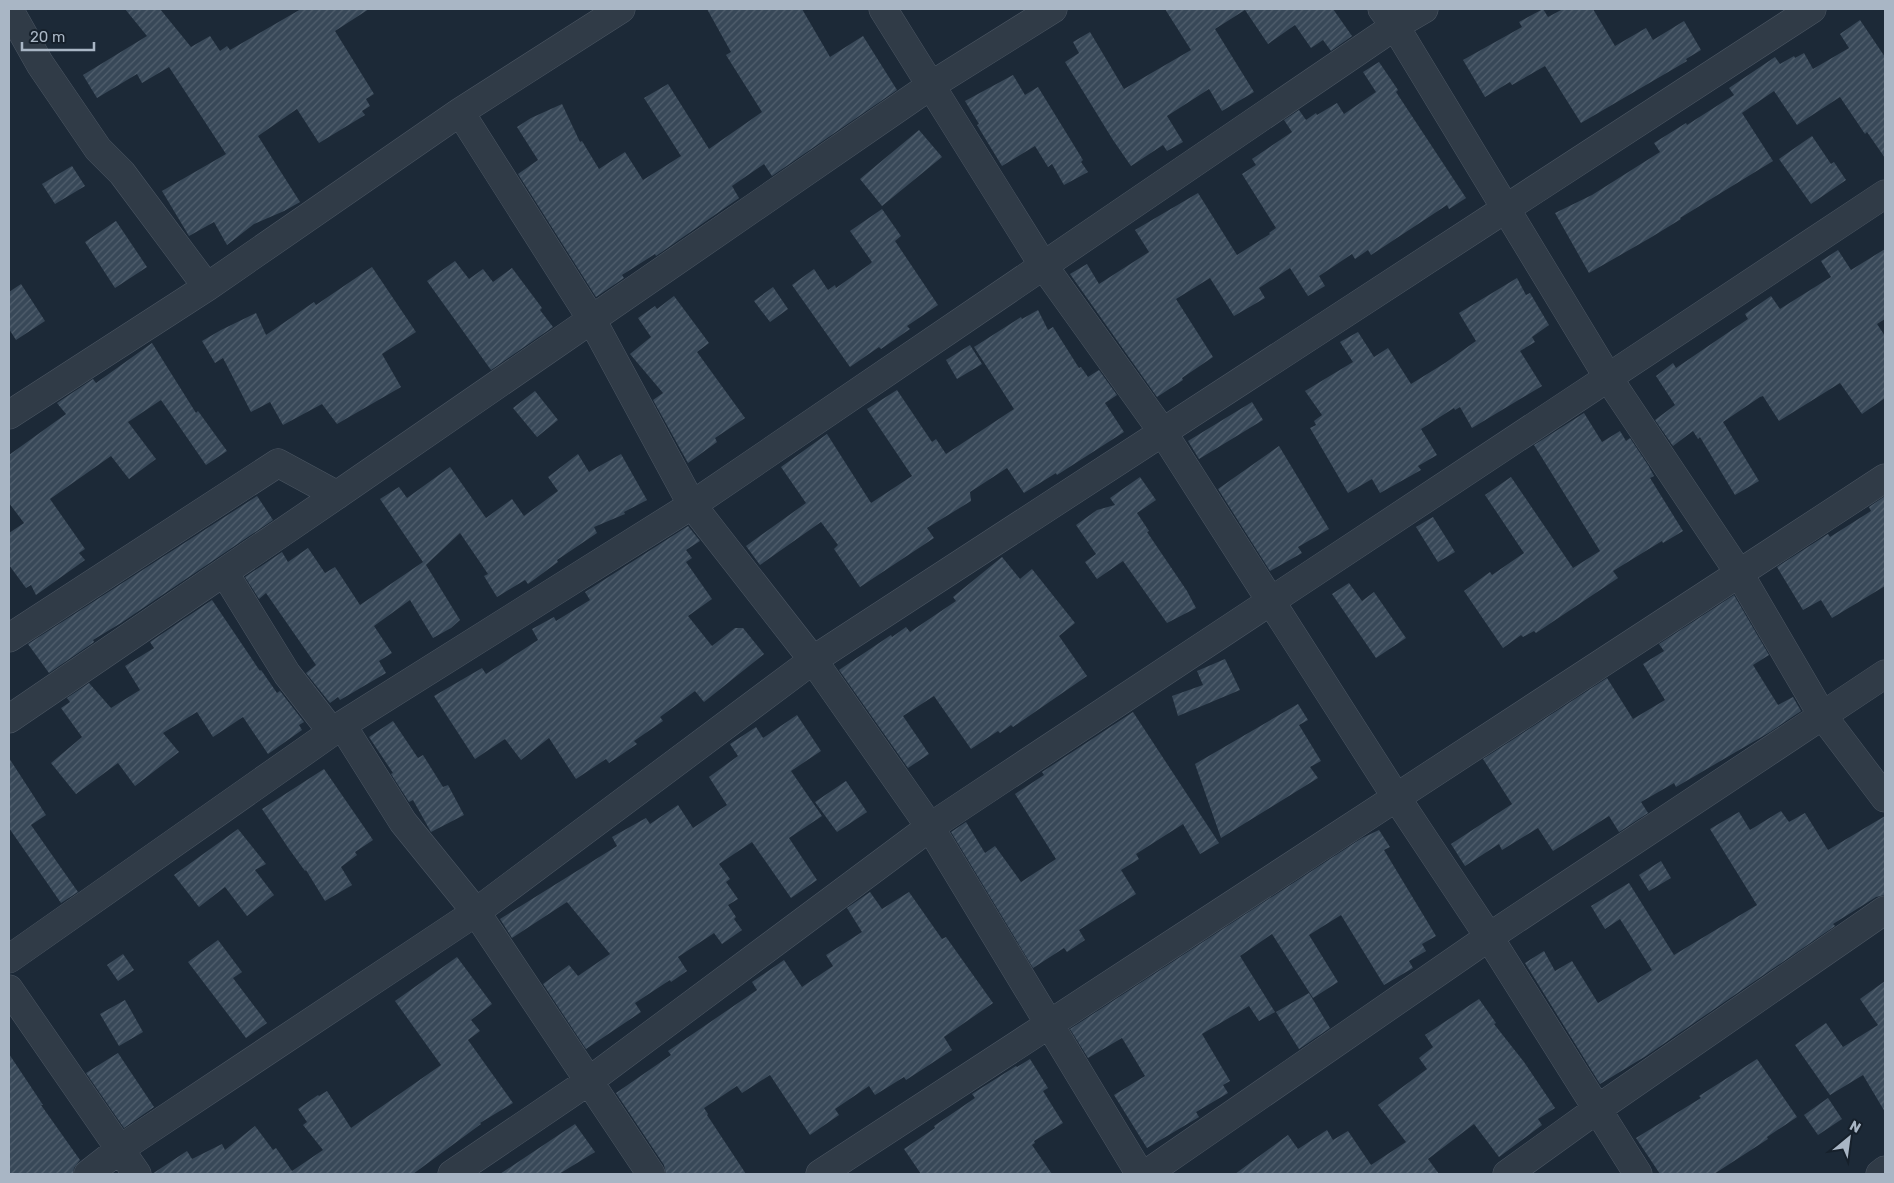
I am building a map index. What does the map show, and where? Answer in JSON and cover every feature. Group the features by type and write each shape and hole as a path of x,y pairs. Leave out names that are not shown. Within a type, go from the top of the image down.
{"street":[{"path":"9,9 40,64 98,149 122,173 207,287"},
{"path":"12,405 207,287 460,112 621,9"},
{"path":"883,9 1044,265 1162,431 1396,797 1489,937 1638,1174"},
{"path":"9,719 930,86 1053,9"},
{"path":"9,959 337,728 692,504 1044,265 1388,18 1424,9"},
{"path":"88,1174 120,1149 476,912 813,660 1812,9"},
{"path":"1388,18 1609,379 1739,574 1822,715 1885,798"},
{"path":"460,112 592,320 692,504 813,660 930,828 1140,1174"},
{"path":"452,1174 589,1081 930,828 1885,194"},
{"path":"9,638 278,463 337,495"},
{"path":"820,1174 1885,478"},
{"path":"224,572 287,674 337,728 403,822 476,912 651,1174"},
{"path":"1146,1174 1489,937 1885,674"},
{"path":"1507,1174 1596,1110 1885,910"},
{"path":"9,989 137,1174"},
{"path":"1880,1174 1885,1170"}],"building":[{"path":"125,9 160,9 191,47 210,36 220,51 227,46 230,50 301,9 369,9 335,31 374,94 366,99 370,106 362,111 365,115 319,143 297,109 258,136 300,202 254,224 227,245 214,222 189,236 162,191 226,154 169,67 142,83 137,74 97,98 83,75 147,36"},
{"path":"707,9 802,9 830,57 863,36 897,90 772,176 764,164 732,186 739,198 656,256 655,254 622,275 624,278 596,297 518,174 538,160 517,127 531,118 562,104 580,142 582,141 599,169 625,152 643,180 681,156 644,98 668,84 709,149 762,112 726,55 731,52"},
{"path":"1165,9 1333,9 1352,36 1331,51 1323,40 1311,48 1295,25 1268,44 1245,10 1215,29 1254,92 1222,111 1209,89 1167,116 1183,142 1167,151 1163,145 1131,166 1065,62 1079,53 1073,42 1090,32 1124,89 1191,50"},
{"path":"1543,9 1548,17 1563,9 1593,9 1615,46 1646,28 1653,40 1684,21 1701,50 1686,59 1687,61 1581,123 1545,66 1512,85 1510,82 1485,97 1463,60 1522,27 1519,22"},
{"path":"1860,20 1885,57 1885,158 1867,132 1865,134 1840,97 1797,125 1774,91 1742,113 1773,161 1650,238 1589,273 1555,213 1592,195 1660,152 1654,143 1686,123 1687,125 1734,95 1729,88 1775,57 1780,64 1804,53 1813,69 1849,48 1840,34"},
{"path":"1379,62 1398,90 1396,92 1466,198 1449,209 1447,205 1371,255 1368,250 1355,259 1352,254 1319,276 1325,286 1308,296 1290,268 1259,288 1265,298 1234,316 1210,278 1176,299 1213,357 1157,397 1070,274 1087,264 1099,284 1149,252 1135,230 1198,193 1237,255 1270,234 1276,228 1242,174 1256,165 1252,159 1292,132 1284,120 1299,110 1306,120 1337,103 1344,114 1376,92 1363,72"},
{"path":"1013,75 1025,95 1038,87 1083,160 1081,162 1088,172 1064,185 1052,164 1048,167 1035,146 1002,166 965,101"},
{"path":"919,130 942,157 882,206 860,179"},
{"path":"1812,136 1831,164 1834,162 1846,180 1811,204 1779,159"},
{"path":"72,166 85,186 55,204 42,184"},
{"path":"882,209 901,236 895,241 938,305 907,326 910,329 850,367 792,285 814,269 828,290 835,285 836,288 870,264 872,262 850,231"},
{"path":"116,221 147,267 115,288 85,242"},
{"path":"1885,249 1885,319 1877,324 1885,336 1885,398 1862,414 1840,383 1779,421 1763,396 1760,397 1723,422 1759,481 1735,495 1700,437 1698,439 1693,431 1673,446 1655,420 1675,405 1656,376 1673,363 1676,368 1748,319 1745,314 1771,296 1780,309 1831,277 1821,261 1838,250 1851,270"},
{"path":"455,261 469,279 483,269 493,282 512,268 542,308 540,310 553,327 491,370 427,281"},
{"path":"372,267 416,332 382,354 401,387 337,424 322,404 283,425 270,402 251,412 223,358 215,363 202,341 256,313 266,335 314,302 316,305"},
{"path":"1517,278 1526,295 1530,293 1549,325 1532,337 1535,342 1520,351 1542,386 1472,428 1460,407 1455,410 1454,408 1421,429 1437,455 1418,466 1421,470 1380,493 1372,479 1348,493 1310,428 1316,425 1314,421 1322,415 1305,391 1353,362 1340,342 1358,332 1374,357 1388,348 1411,384 1476,341 1459,313"},
{"path":"21,284 45,321 16,340 9,329 9,292"},
{"path":"773,287 788,309 770,322 754,301"},
{"path":"674,296 709,343 697,352 745,418 715,438 717,442 688,463 653,400 663,393 630,354 651,337 638,318 655,306 657,309"},
{"path":"1038,310 1048,330 1053,327 1079,368 1081,367 1088,377 1099,370 1117,395 1105,403 1124,432 1057,475 1056,473 1024,493 1007,468 970,492 971,501 927,528 934,538 860,587 834,549 838,545 821,522 760,565 746,546 806,503 781,467 827,434 871,503 912,476 867,409 897,390 932,442 936,439 946,454 1014,409 974,347 1021,317 1022,319"},
{"path":"152,343 196,413 198,411 227,451 206,465 161,400 128,422 156,459 129,479 111,456 50,499 85,549 79,553 85,560 36,595 31,585 26,588 9,565 9,533 24,523 9,503 9,455 66,414 57,403 93,379 96,383"},
{"path":"970,345 982,364 957,379 946,360"},
{"path":"535,391 558,420 537,437 513,408"},
{"path":"1252,402 1263,420 1199,459 1188,441"},
{"path":"1584,413 1602,442 1620,431 1626,441 1630,438 1654,476 1650,478 1683,531 1663,543 1662,541 1613,571 1618,578 1536,633 1534,631 1523,637 1521,635 1503,648 1464,591 1490,572 1492,575 1524,553 1485,495 1511,477 1573,568 1600,551 1534,445"},
{"path":"1279,446 1329,529 1298,547 1302,553 1270,571 1218,489"},
{"path":"578,454 589,472 621,454 647,500 624,512 625,514 594,527 597,533 557,560 558,562 528,584 525,580 497,597 484,576 488,574 460,533 426,565 460,620 451,628 433,638 410,600 374,626 392,653 379,661 386,673 340,700 338,697 330,703 306,673 316,665 266,593 259,599 245,577 282,552 288,562 308,548 325,573 335,567 360,605 423,562 380,499 399,487 407,498 450,467 486,518 512,499 524,516 558,491 548,477"},
{"path":"1140,477 1156,500 1137,513 1149,531 1147,532 1187,591 1196,608 1167,623 1123,561 1097,579 1085,562 1096,554 1076,525 1097,510 1115,505 1110,498"},
{"path":"257,496 273,520 93,640 94,642 49,673 28,644"},
{"path":"1885,496 1885,586 1832,618 1821,600 1803,610 1777,567 1828,534 1830,537 1871,511 1869,507"},
{"path":"1433,517 1455,552 1438,562 1416,527"},
{"path":"688,526 700,541 686,550 692,558 686,562 712,599 688,616 712,646 735,628 743,628 764,654 704,702 695,691 660,717 663,721 634,741 637,744 609,763 606,759 576,779 549,738 521,760 505,739 475,759 434,696 482,668 486,674 538,640 532,629 554,617 556,621 590,600 585,592"},
{"path":"1002,557 1020,579 1032,569 1075,623 1059,636 1087,676 1013,727 1011,725 1000,733 998,731 971,749 934,696 903,716 929,754 908,768 839,670 891,635 892,637 906,627 910,632 956,601 953,597"},
{"path":"1349,583 1362,601 1374,592 1406,638 1376,658 1332,594"},
{"path":"1734,595 1769,655 1753,665 1778,705 1793,697 1801,711 1770,732 1676,787 1674,783 1641,802 1648,813 1619,832 1609,816 1553,851 1538,828 1502,850 1499,844 1465,866 1451,844 1512,804 1483,759 1607,678 1633,719 1665,700 1643,664 1664,651 1659,644"},
{"path":"212,600 260,671 277,693 280,691 304,722 299,725 302,730 268,754 243,717 213,737 197,712 163,733 179,752 135,786 118,763 76,794 51,763 82,737 61,708 70,702 67,698 89,683 111,708 140,690 125,666 154,648 150,642"},
{"path":"1225,659 1240,690 1178,716 1172,696 1203,685 1197,671"},
{"path":"1298,704 1308,720 1299,725 1321,761 1310,767 1318,778 1221,838 1195,764"},
{"path":"1133,712 1219,843 1200,854 1183,824 1136,854 1139,859 1121,870 1136,894 1079,930 1085,940 1067,952 1064,948 1033,968 951,832 966,822 985,853 995,846 1021,882 1056,859 1015,794 1044,775 1042,772"},
{"path":"797,715 821,751 791,771 822,816 789,838 817,880 791,898 752,842 719,864 730,879 726,882 738,899 728,905 736,917 734,919 742,930 722,944 714,933 678,957 687,971 635,1003 641,1012 586,1049 543,984 569,965 578,976 610,954 567,902 512,938 500,919 617,846 612,837 646,818 650,824 678,805 693,828 727,805 709,777 738,756 730,744 756,727 763,738"},
{"path":"393,721 418,758 423,755 443,787 448,785 464,815 431,832 413,800 409,802 391,774 393,773 369,737"},
{"path":"9,758 46,815 31,825 78,892 61,903 9,828"},
{"path":"324,769 373,840 355,852 357,855 341,867 352,885 325,901 306,870 289,849 262,809"},
{"path":"846,781 867,812 837,832 815,802"},
{"path":"1781,811 1789,822 1805,813 1828,850 1885,816 1885,895 1876,897 1833,924 1835,926 1646,1056 1600,1084 1525,963 1544,951 1555,971 1572,961 1598,1003 1652,970 1620,919 1605,929 1591,906 1629,883 1674,955 1757,905 1710,829 1739,812 1750,830"},
{"path":"238,829 266,864 255,870 274,895 247,916 225,887 199,907 174,875"},
{"path":"1379,830 1390,847 1384,850 1436,936 1422,944 1426,951 1409,961 1413,968 1384,985 1341,915 1309,935 1338,982 1313,998 1272,934 1240,956 1275,1012 1259,1021 1249,1006 1202,1034 1230,1081 1223,1085 1228,1093 1196,1112 1199,1117 1147,1148 1114,1095 1145,1076 1122,1038 1088,1058 1070,1029 1362,838"},
{"path":"1661,861 1671,878 1649,891 1639,875"},
{"path":"870,892 882,909 909,892 942,939 946,937 993,1003 944,1037 952,1050 906,1080 904,1077 875,1095 869,1086 835,1109 839,1115 810,1135 770,1075 742,1093 737,1086 704,1108 746,1174 666,1174 664,1165 616,1093 671,1055 668,1051 757,990 752,982 784,960 802,987 833,966 826,955 862,932 847,908"},
{"path":"218,940 242,972 233,978 267,1023 246,1038 188,962"},
{"path":"123,954 134,970 118,981 107,965"},
{"path":"457,957 492,1004 471,1020 480,1031 468,1040 513,1103 480,1123 413,1174 152,1174 187,1151 192,1159 222,1144 225,1150 255,1126 273,1150 276,1148 292,1171 323,1150 303,1125 307,1122 298,1109 327,1091 351,1128 441,1065 395,1001"},
{"path":"1885,981 1885,1112 1863,1075 1830,1095 1795,1045 1826,1023 1843,1047 1878,1025 1860,999"},
{"path":"1309,993 1330,1028 1299,1049 1276,1012"},
{"path":"1479,999 1496,1023 1494,1024 1524,1062 1555,1108 1538,1119 1542,1125 1499,1157 1474,1124 1428,1159 1439,1174 1235,1174 1288,1135 1298,1149 1327,1130 1333,1140 1348,1131 1371,1165 1406,1142 1378,1105 1427,1069 1419,1058 1433,1047 1425,1035"},
{"path":"125,1000 143,1032 119,1046 100,1014"},
{"path":"118,1053 154,1107 124,1128 86,1073"},
{"path":"9,1054 43,1105 41,1105 80,1160 74,1168 73,1174 9,1174"},
{"path":"1030,1059 1048,1088 1043,1091 1063,1123 1034,1141 1035,1143 1032,1145 1052,1174 921,1174 904,1149 975,1098 972,1094"},
{"path":"1757,1059 1797,1117 1767,1137 1768,1139 1714,1174 1660,1174 1636,1138 1701,1098 1699,1096"},
{"path":"1828,1098 1842,1119 1818,1135 1804,1115"},
{"path":"575,1124 595,1152 559,1174 500,1174"}]}
